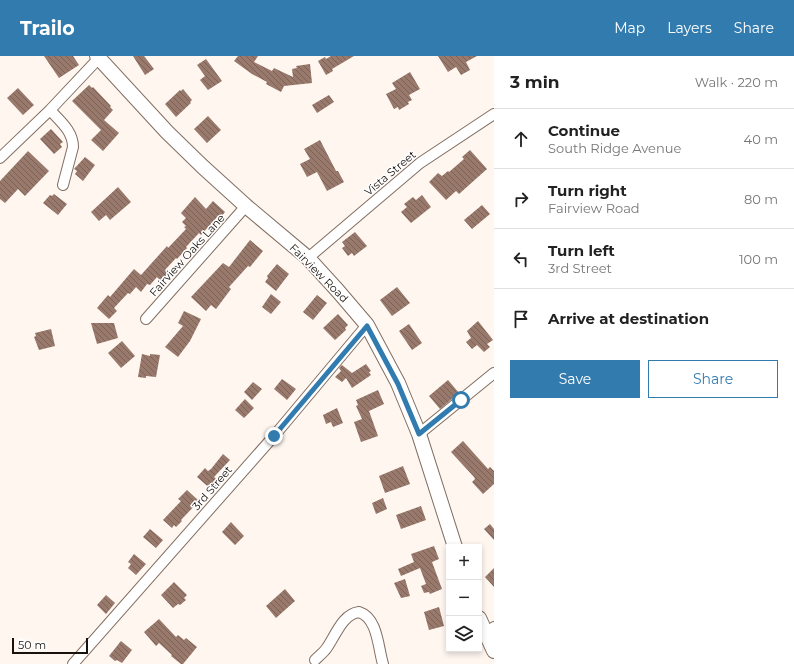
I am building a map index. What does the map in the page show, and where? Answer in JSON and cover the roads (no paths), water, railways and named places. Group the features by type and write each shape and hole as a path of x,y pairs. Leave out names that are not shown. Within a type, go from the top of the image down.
{"main road":[{"name":"Fairview Road","path":"98,57 167,132 203,167 246,206 308,258 367,326 398,384 419,434 454,544"},
{"path":"482,621 490,630 494,651"}],"street":[{"path":"0,158 50,110 98,57"},
{"path":"50,110 67,130 73,141 73,147 63,185"},
{"name":"Vista Street","path":"308,258 420,163 494,114"},
{"name":"Fairview Oaks Lane","path":"146,319 246,206"},
{"name":"3rd Street","path":"73,664 274,436 367,326"},
{"path":"419,434 494,373"},
{"path":"315,660 326,650 344,621 352,614 359,612 367,617 371,622 375,631 383,664"}]}
